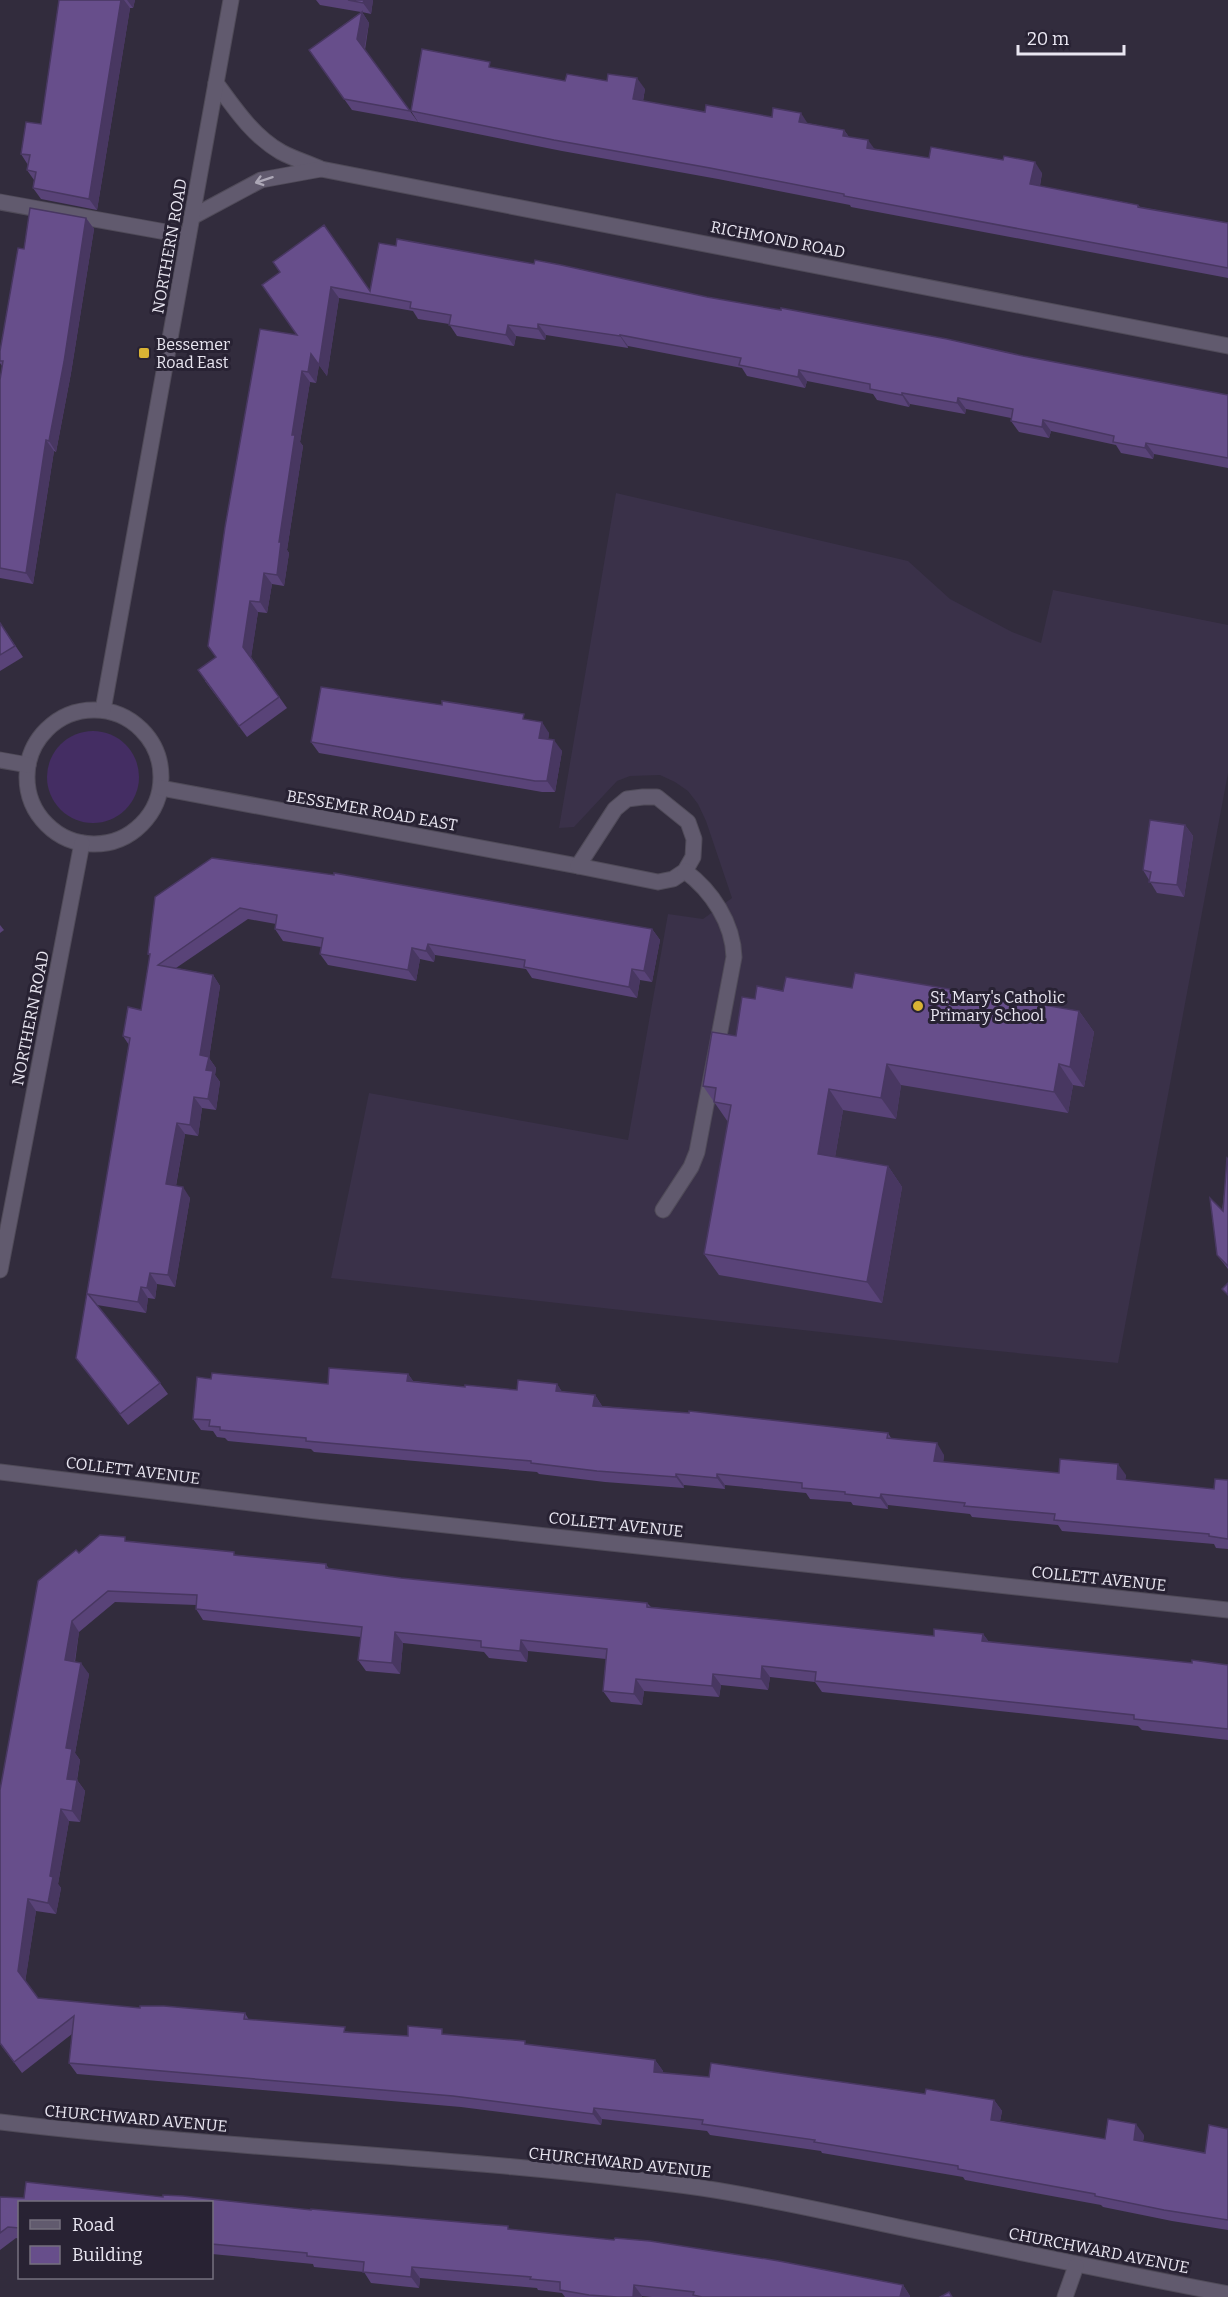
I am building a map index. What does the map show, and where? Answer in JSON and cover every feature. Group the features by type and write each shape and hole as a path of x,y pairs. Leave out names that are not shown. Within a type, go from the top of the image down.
{"street":[{"name":"NORTHERN ROAD","path":"103,710 231,0"},
{"name":"RICHMOND ROAD","path":"216,83 251,128 270,145 283,154 321,169 1228,346"},
{"name":"RICHMOND ROAD","path":"192,217 261,180 321,169"},
{"path":"0,202 189,237"},
{"path":"86,710 103,710 121,715 137,725 149,737 158,754 161,788 153,810 142,825 126,837 107,843 82,843 67,839 49,827 35,811 28,792 28,765 32,750 41,735 54,723 69,714 86,710"},
{"path":"0,760 28,765"},
{"name":"BESSEMER ROAD EAST","path":"161,788 658,882 673,879 685,871"},
{"path":"578,866 615,809 627,799 657,797 688,822 694,839 693,857 685,871 697,880 719,908 733,943 730,983 696,1152 691,1167 663,1210"},
{"name":"NORTHERN ROAD","path":"0,1270 2,1245 82,843"},
{"name":"COLLETT AVENUE","path":"0,1472 316,1511 1228,1610"},
{"name":"CHURCHWARD AVENUE","path":"0,2122 104,2134 504,2167 704,2189 1228,2294"},
{"path":"1065,2297 1076,2265"}],"shaded area":[{"name":"St. Mary's Catholic Primary School","path":"616,493 908,561 950,599 1012,632 1041,643 1053,590 1228,625 1228,773 1118,1363 331,1278 369,1093 628,1140 668,914 703,919 732,898 698,804 688,791 660,775 630,776 617,781 574,827 559,828"},
{"path":"93,731 111,734 126,744 136,759 139,777 136,795 126,810 111,820 93,823 75,820 60,810 50,795 47,777 50,759 60,744 75,734"}],"building":[{"path":"59,0 121,0 89,199 33,188 36,172 27,170 30,155 21,154 26,122 41,124"},
{"path":"348,0 364,0 363,3"},
{"path":"362,12 357,39 410,111 344,99 309,50"},
{"path":"422,49 490,62 489,67 565,81 567,74 607,81 608,74 637,78 633,99 705,112 706,105 772,117 773,108 801,113 799,122 844,130 843,136 868,140 867,148 929,158 931,147 1003,160 1004,156 1035,162 1030,184 1228,223 1228,268 411,111"},
{"path":"30,208 86,218 64,362 49,441 46,440 26,573 0,568 0,380 3,361 0,361 0,351 18,248 24,249"},
{"path":"324,225 370,291 379,243 396,246 397,239 534,264 535,260 707,297 781,310 781,308 947,339 1023,356 1228,395 1228,458 1146,443 1145,448 1113,442 1114,436 1043,420 1042,427 1011,421 1013,409 958,398 957,403 902,393 902,395 870,389 870,384 799,370 798,377 739,365 741,358 620,335 538,324 538,329 508,325 506,335 449,325 451,315 410,308 411,302 331,287 319,365 311,354 308,372 302,371 292,435 295,435 279,542 281,542 277,575 264,573 260,602 250,601 243,647 279,697 239,726 198,670 216,657 208,646 225,527 260,329 297,335 262,285 280,272 273,262"},
{"path":"0,623 15,646 0,655"},
{"path":"321,687 442,705 442,701 524,714 523,719 542,722 539,738 554,740 547,781 535,781 311,742"},
{"path":"1150,820 1185,825 1177,885 1149,882 1151,872 1143,870"},
{"path":"212,858 334,875 334,873 652,929 644,971 632,969 629,987 524,967 525,960 428,944 426,951 412,948 408,970 320,954 323,938 275,929 277,915 240,908 158,965 213,975 200,1055 209,1057 206,1070 213,1071 208,1099 194,1097 190,1125 177,1123 166,1184 183,1187 168,1275 150,1273 147,1288 141,1287 138,1302 88,1294 160,1383 120,1414 76,1358 130,1038 123,1036 128,1007 141,1010 150,954 148,954 155,897"},
{"path":"855,973 1079,1011 1070,1067 1059,1064 1054,1092 887,1064 881,1098 829,1089 818,1154 888,1166 867,1282 704,1254 731,1105 714,1102 716,1088 703,1086 712,1032 736,1036 742,997 755,999 757,986 783,991 786,977 852,988"},
{"path":"1227,1158 1228,1266 1217,1255 1210,1198 1223,1211"},
{"path":"1228,1283 1228,1295 1222,1289"},
{"path":"329,1368 408,1374 407,1381 465,1387 465,1385 517,1390 518,1380 557,1384 556,1391 595,1395 593,1406 689,1413 689,1411 888,1433 887,1438 937,1443 934,1461 1059,1473 1060,1459 1118,1464 1117,1479 1214,1489 1215,1479 1228,1480 1228,1539 1209,1536 1209,1534 1054,1520 1055,1514 964,1506 965,1503 881,1494 880,1498 845,1494 845,1492 802,1488 802,1483 717,1474 717,1478 676,1474 676,1477 597,1471 531,1463 531,1461 306,1441 306,1438 220,1430 220,1427 209,1426 210,1420 193,1419 197,1377 211,1379 212,1373 328,1384"},
{"path":"100,1535 125,1537 125,1541 234,1552 234,1555 326,1564 326,1568 401,1578 647,1603 647,1607 934,1636 934,1629 983,1634 982,1641 1228,1665 1228,1729 1134,1719 1134,1715 815,1681 816,1672 762,1666 761,1679 713,1674 712,1686 636,1679 634,1694 603,1691 607,1649 521,1640 520,1651 481,1647 481,1641 395,1632 392,1663 358,1660 362,1627 196,1609 197,1595 108,1591 72,1621 65,1660 81,1663 66,1748 72,1749 67,1779 77,1780 72,1811 61,1809 48,1903 28,1899 18,1971 38,1998 140,2008 140,2006 164,2006 245,2013 244,2019 345,2027 344,2032 408,2036 408,2026 442,2029 442,2034 525,2041 525,2044 655,2060 654,2072 709,2077 711,2063 925,2094 926,2089 994,2100 991,2120 1105,2139 1108,2119 1136,2124 1134,2140 1205,2153 1209,2125 1228,2129 1228,2220 1164,2210 1095,2196 1095,2194 958,2169 958,2166 814,2142 815,2140 702,2124 703,2120 594,2108 593,2114 453,2096 69,2063 74,2016 14,2062 0,2043 0,1790 38,1581 76,1550 79,1553"},
{"path":"26,2182 163,2197 163,2195 183,2196 311,2210 508,2226 508,2229 614,2240 615,2238 650,2241 779,2261 903,2285 900,2297 702,2297 693,2295 694,2292 634,2285 633,2297 617,2297 560,2290 560,2282 530,2279 531,2277 412,2267 411,2277 363,2272 364,2262 307,2256 307,2253 213,2244 213,2201 18,2201 18,2228 8,2227 0,2233 0,2197 24,2198"},
{"path":"949,2292 952,2297 940,2297"}],"place":[{"name":"Bessemer Road East","path":"144,353"},
{"name":"St. Mary's Catholic Primary School","path":"918,1006"}]}
